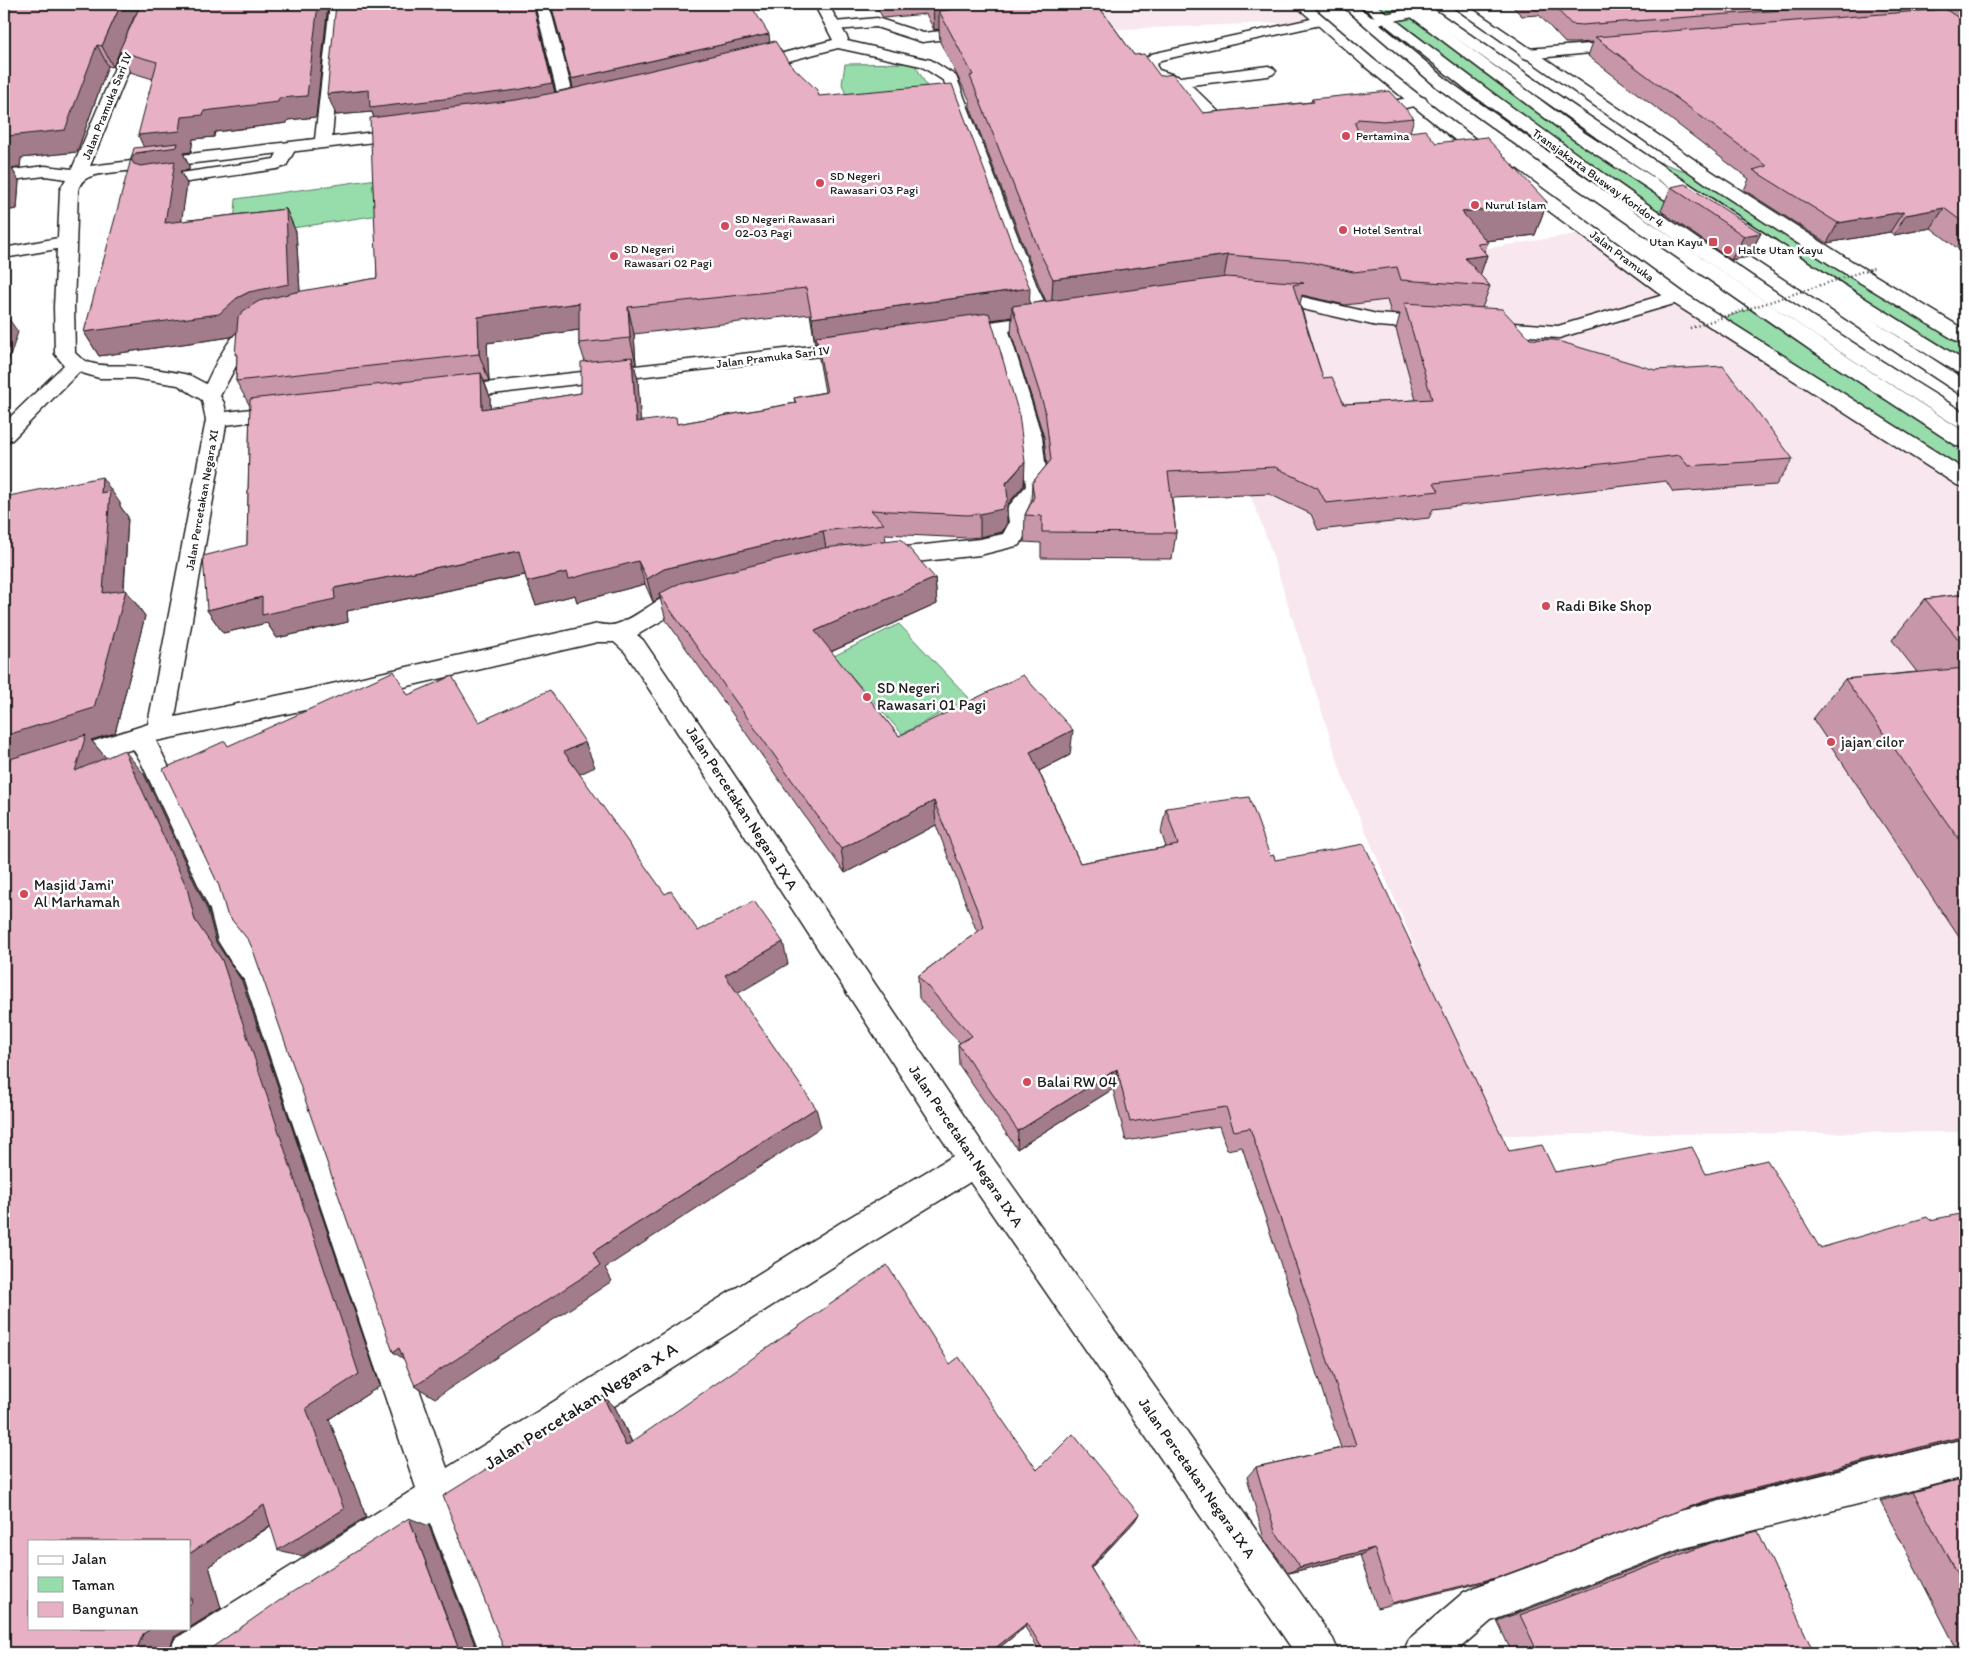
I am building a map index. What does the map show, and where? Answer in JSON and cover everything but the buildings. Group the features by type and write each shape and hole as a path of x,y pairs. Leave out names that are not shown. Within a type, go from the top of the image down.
{"street":[{"name":"Jalan Pramuka Sari IV","path":"78,175 143,18 151,4"},
{"path":"323,143 337,4"},
{"path":"542,4 569,109"},
{"path":"822,4 840,39 838,43"},
{"path":"834,26 873,16 922,38 998,29 981,4"},
{"name":"Jalan Pramuka","path":"1301,4 1477,149 1677,297 1965,480"},
{"path":"1347,4 1376,20 1444,85 1561,169 1816,345 1965,441"},
{"name":"Transjakarta Busway Koridor 4","path":"1366,4 1376,20 1708,256 1773,301 1965,422"},
{"path":"1456,4 1714,181 1838,261 1965,338"},
{"path":"1376,20 1413,7 1832,287 1965,369"},
{"name":"Transjakarta Busway Koridor 4","path":"1413,7 1579,136 1965,389"},
{"path":"1222,124 1179,82 1154,72 1147,64 1156,57 1320,21"},
{"path":"739,69 838,43 926,63 951,79 1029,289 1052,318 940,335"},
{"path":"1527,54 1647,44"},
{"path":"1179,82 1268,71"},
{"path":"1350,113 1419,101"},
{"path":"550,113 587,105"},
{"path":"1378,109 1393,120"},
{"name":"Jalan Pramuka Sari IV","path":"78,175 98,170 428,130"},
{"path":"154,182 271,165 280,162 288,148"},
{"path":"1453,152 1477,149"},
{"path":"1628,151 1714,181"},
{"path":"4,176 45,171 78,175"},
{"path":"78,175 72,182 69,190 64,307 65,354 75,365 99,372 134,372 184,380 210,396 231,356 247,333 257,326 278,319"},
{"path":"4,253 66,242"},
{"path":"1241,298 1298,302 1377,320 1559,332 1677,297"},
{"path":"856,561 980,546 1012,540 1020,524 1018,508 1037,487 1031,437 998,326"},
{"name":"Jalan Pramuka Sari IV","path":"433,395 874,344"},
{"path":"4,435 75,365"},
{"name":"Jalan Percetakan Negara XI","path":"150,734 216,420 214,403 210,396"},
{"path":"216,420 305,409"},
{"path":"1940,425 1965,461"},
{"path":"4,780 150,734 598,633 620,634 679,600 716,591"},
{"name":"Jalan Percetakan Negara IX A","path":"620,634 634,646 975,1162 1319,1653"},
{"path":"150,734 151,755 224,910 233,941 257,973 438,1496 500,1653"},
{"name":"Jalan Percetakan Negara X A","path":"189,1653 857,1232 975,1162"},
{"path":"1423,1653 1478,1606 1680,1530 1965,1458"}],"path":[{"path":"1690,328 1875,268"}],"shaded area":[{"path":"1012,4 1302,4 1322,21 1030,33"},
{"path":"1589,232 1965,479 1965,1132 1495,1135 1343,778 1268,541 1174,298"}],"green space":[{"path":"1366,4 1401,4 1680,204 1650,212 1415,44"},
{"path":"914,63 934,99 850,106 842,84 845,64"},
{"path":"1627,151 1714,181 1965,338 1965,369 1826,284"},
{"path":"377,179 379,215 233,237 236,199"},
{"path":"1759,306 1939,425 1965,461 1965,480 1715,321"},
{"path":"899,624 969,698 902,734 834,656"}],"place":[{"name":"Pertamina","path":"1346,136"},
{"name":"SD Negeri Rawasari 03 Pagi","path":"820,183"},
{"name":"Nurul Islam","path":"1475,205"},
{"name":"SD Negeri Rawasari 02-03 Pagi","path":"725,226"},
{"name":"Hotel Sentral","path":"1343,230"},
{"name":"Utan Kayu","path":"1713,242"},
{"name":"Halte Utan Kayu","path":"1728,250"},
{"name":"SD Negeri Rawasari 02 Pagi","path":"614,256"},
{"name":"Radi Bike Shop","path":"1546,606"},
{"name":"SD Negeri Rawasari 01 Pagi","path":"867,697"},
{"name":"jajan cilor","path":"1831,742"},
{"name":"Masjid Jami' Al Marhamah","path":"24,894"},
{"name":"Balai RW 04","path":"1027,1082"}]}
